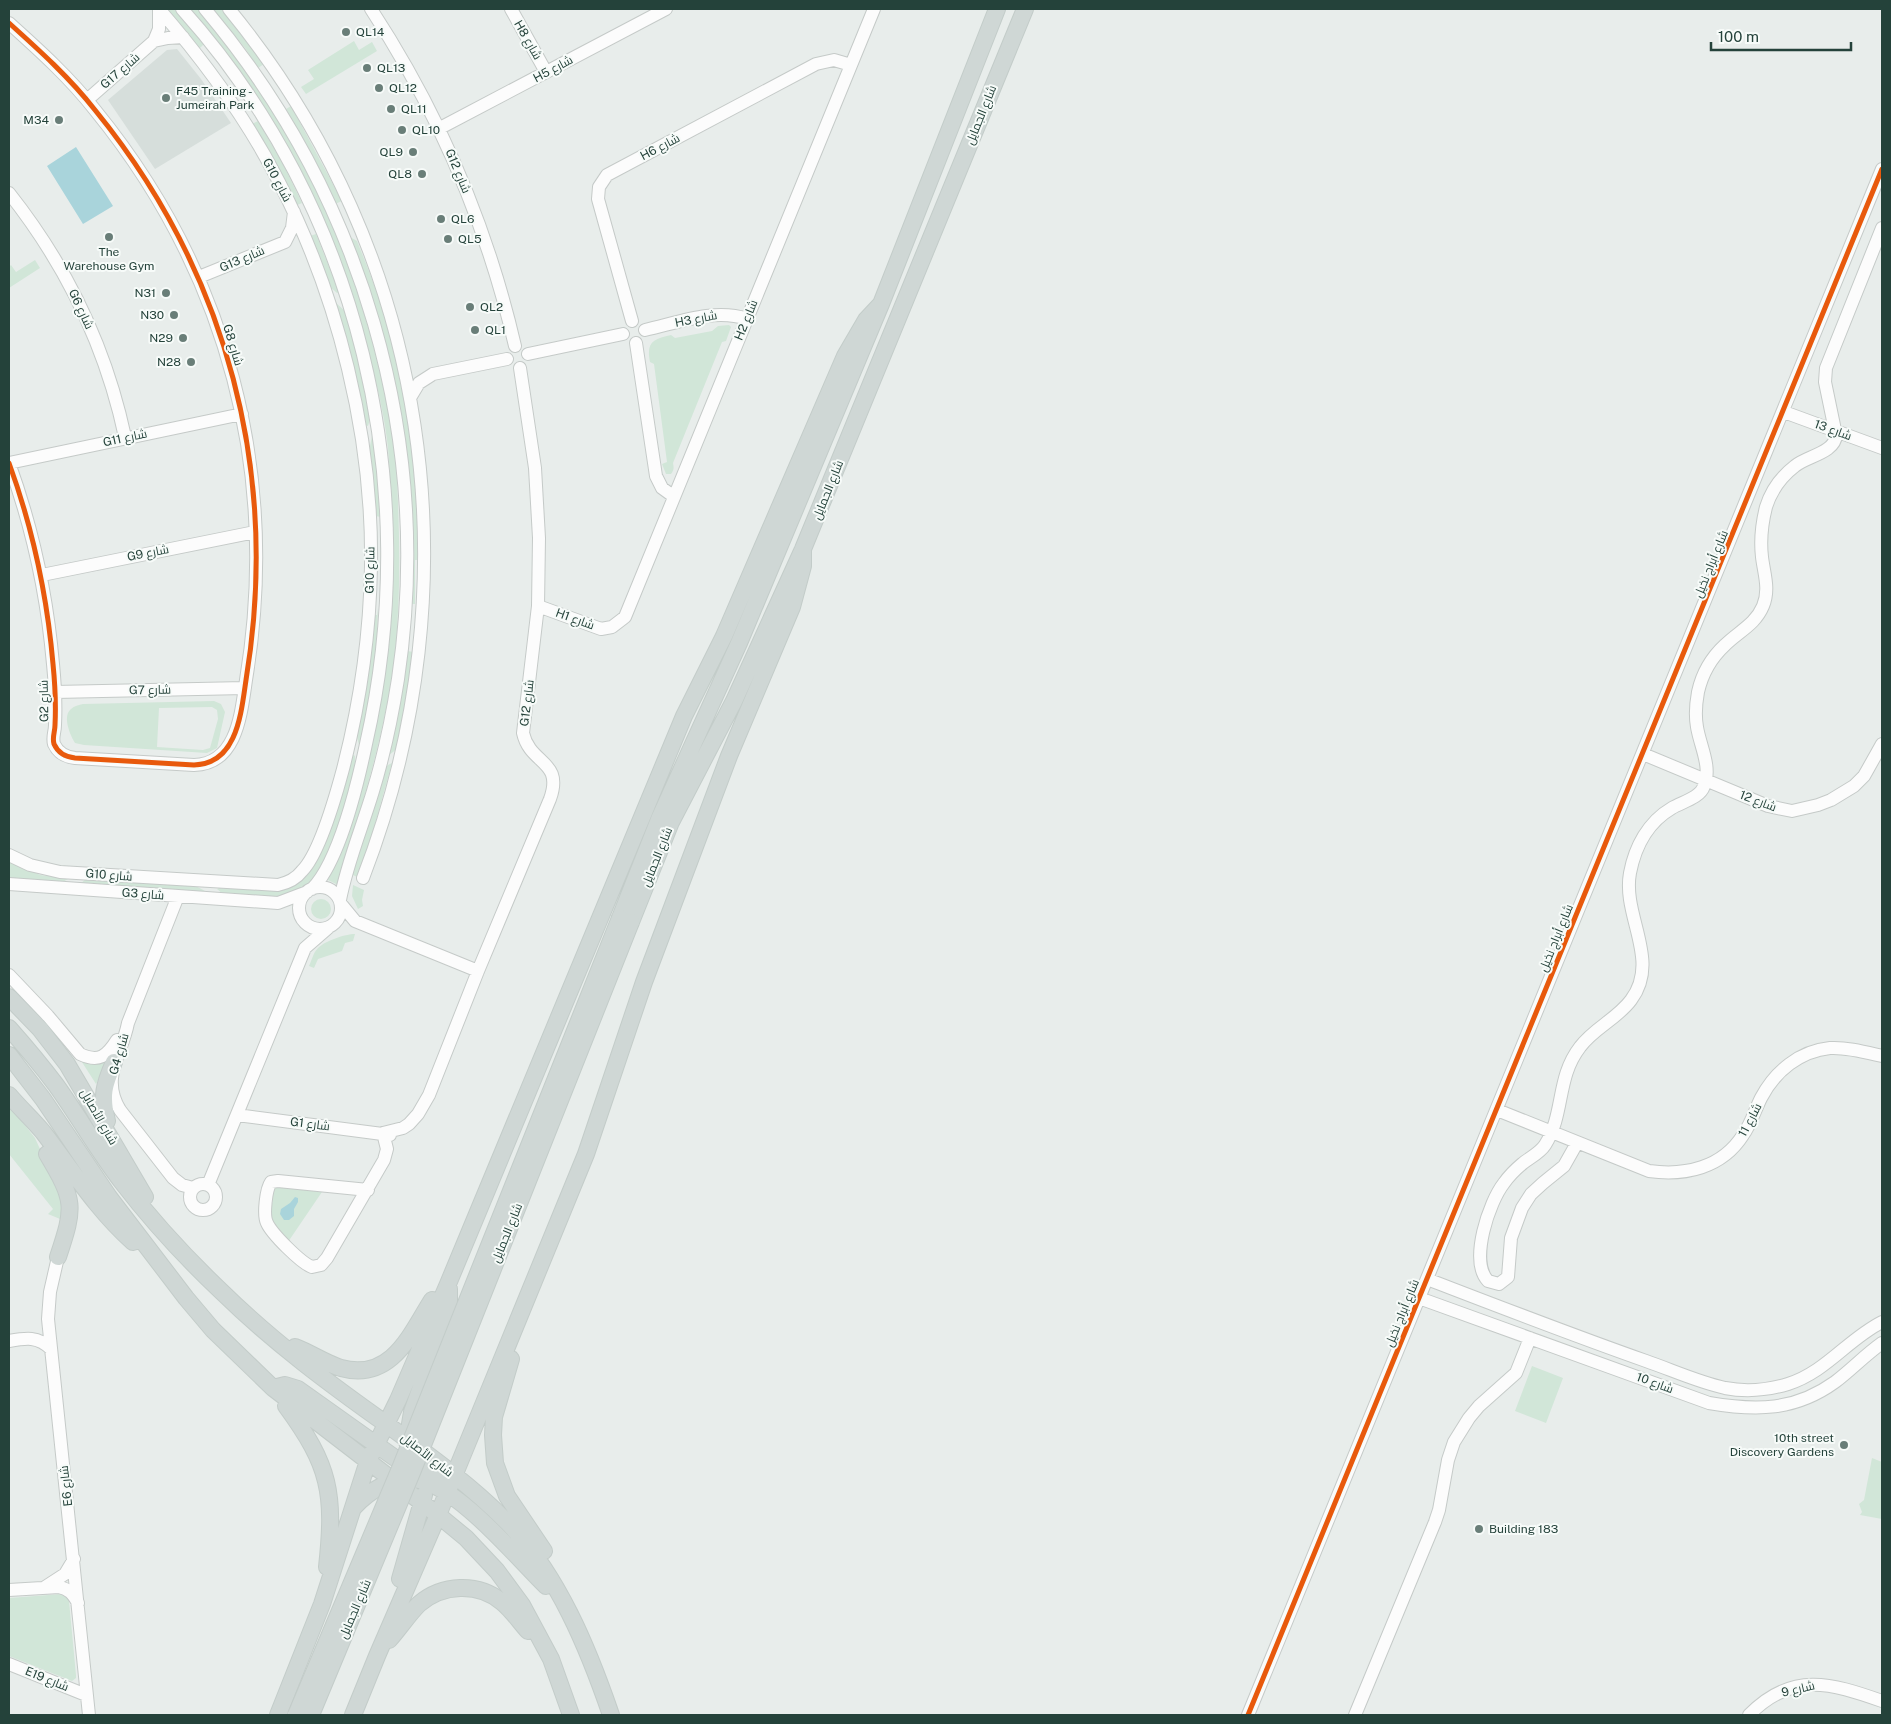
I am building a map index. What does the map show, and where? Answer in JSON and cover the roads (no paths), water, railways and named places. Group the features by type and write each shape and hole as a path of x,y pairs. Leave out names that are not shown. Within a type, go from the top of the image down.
{"main road":[{"name":"شارع الجمايل","path":"311,1715 413,1470 625,920 660,817 739,642 881,304 997,9"},
{"name":"شارع الجمايل","path":"296,1715 401,1466 625,920 734,700 803,549 1025,9"},
{"path":"278,1715 322,1604 368,1462 398,1400 448,1284 684,716 732,620 845,356 858,332 881,304"},
{"path":"353,1715 438,1515 586,1154 644,982 729,756 792,607 802,566 803,549"},
{"name":"شارع الأصايل","path":"9,997 59,1052 80,1083 140,1188 178,1246"},
{"name":"شارع الأصايل","path":"9,1028 56,1086 122,1181 158,1226 221,1292 274,1339 408,1443 454,1476 485,1501 509,1524 545,1571 563,1604 590,1662 611,1715"},
{"path":"9,1055 48,1106 97,1180 161,1266 213,1330 273,1388 394,1481 420,1483 446,1494 489,1528 563,1604"},
{"path":"110,1135 102,1096 114,1062"},
{"path":"11,1097 35,1123 74,1175 118,1228 161,1266"},
{"path":"11,1097 68,1192 71,1204 70,1216 56,1263"},
{"path":"274,1339 290,1344 343,1368 358,1370 379,1366 404,1347 432,1301 448,1284"},
{"path":"448,1284 449,1310 412,1412 408,1443 420,1483 438,1515 466,1538 497,1571 522,1605 550,1659 571,1715"},
{"path":"512,1332 512,1355 494,1417 495,1463 507,1496 543,1549 553,1570 563,1604"},
{"path":"273,1388 285,1386 298,1389 395,1458 420,1483"},
{"path":"273,1388 306,1432 324,1470 329,1490 330,1532 322,1604"},
{"path":"352,1510 371,1492 394,1481 420,1483 454,1476"},
{"path":"377,1656 420,1483"},
{"path":"377,1656 418,1605 429,1597 442,1591 456,1588 471,1588 501,1600 550,1659"}],"street":[{"name":"G10 شارع","path":"9,855 44,869 278,885 302,872 310,861 327,820 341,778 351,734 366,649 371,573 367,482 346,364 324,289 311,253 294,211 262,150 218,83 159,9"},
{"path":"154,41 159,29 159,9"},
{"name":"G10 شارع","path":"182,9 222,58 264,120 300,183 320,226 350,306 378,423 385,474 388,518 386,613 376,693 362,762 333,857 323,876 309,891"},
{"path":"205,9 242,55 275,102 306,156 337,220 358,273 383,354 398,428 406,498 407,563 403,642 398,682 380,766 347,869 340,902 340,913 338,919 305,948 208,1185"},
{"path":"229,9 294,98 345,195 366,244 393,324 410,398 418,449 423,498 425,571 419,650 402,753 386,812 363,878"},
{"name":"G12 شارع","path":"371,9 407,67 440,128 479,221 494,266 516,346"},
{"name":"H8 شارع","path":"510,9 546,72"},
{"name":"H5 شارع","path":"440,128 666,9"},
{"name":"H2 شارع","path":"612,627 624,617 628,610 673,496 874,9"},
{"name":"G8 شارع","path":"9,23 62,73 87,100 114,134 148,183 199,277 224,348 242,414 254,489 255,532 255,610 245,688 233,737"},
{"path":"154,41 183,37"},
{"name":"G17 شارع","path":"87,100 154,41"},
{"path":"218,83 222,58"},
{"name":"H6 شارع","path":"632,321 598,199 599,187 607,175 816,64 834,60 851,65"},
{"name":"شارع أبراج نخيل","path":"1248,1715 1784,412 1882,169"},
{"name":"G6 شارع","path":"9,193 48,247 71,288 102,357 126,437"},
{"path":"294,211 292,228 285,242 299,246 311,253"},
{"path":"337,220 366,244"},
{"path":"1577,1143 1564,1166 1531,1194 1522,1208 1511,1238 1508,1277 1504,1281 1493,1284 1484,1277 1481,1248 1484,1225 1492,1203 1504,1183 1520,1166 1544,1146 1558,1113 1562,1083 1571,1060 1581,1045 1618,1015 1633,998 1639,984 1643,969 1643,954 1629,897 1629,877 1633,857 1642,838 1654,822 1670,809 1700,793 1706,780 1705,761 1696,726 1698,690 1713,658 1725,645 1750,626 1758,616 1764,603 1767,590 1761,539 1767,504 1774,490 1796,466 1834,445 1836,438 1825,382 1826,368 1882,228"},
{"name":"G13 شارع","path":"199,277 285,242"},
{"path":"324,289 350,306"},
{"name":"H3 شارع","path":"644,330 718,314 734,315 747,319"},
{"path":"632,321 640,323 644,330 643,338 636,343 627,341 623,334 625,325 632,321"},
{"path":"528,354 623,334"},
{"path":"636,343 656,476 662,488 673,496"},
{"path":"516,346 524,348 528,354 526,364 520,368 511,366 507,359 509,350 516,346"},
{"path":"403,364 418,372 433,374 507,359"},
{"name":"G12 شارع","path":"383,1133 403,1128 409,1124 418,1114 429,1094 554,786 551,771 529,748 523,733 538,606 540,538 531,430 520,368"},
{"path":"410,398 418,383 433,374"},
{"name":"شارع 13","path":"1784,412 1882,448"},
{"name":"G11 شارع","path":"9,463 242,414"},
{"path":"361,441 378,423"},
{"name":"G2 شارع","path":"9,463 28,519 42,575 51,638 55,692 54,740 58,751 69,758 194,765 207,768 220,765 229,756 232,750 233,737"},
{"name":"G9 شارع","path":"42,575 255,532"},
{"name":"H1 شارع","path":"538,606 601,629 612,627"},
{"name":"G7 شارع","path":"55,692 245,688"},
{"path":"351,734 362,762"},
{"name":"شارع 12","path":"1643,754 1768,806 1792,811 1805,809 1831,800 1854,786 1864,776 1882,744"},
{"path":"380,766 402,753"},
{"path":"66,888 81,873"},
{"path":"205,880 212,891 213,898"},
{"name":"G3 شارع","path":"9,884 278,903 309,891"},
{"path":"305,948 300,904 309,891 325,888 336,895 355,921 478,971"},
{"name":"G4 شارع","path":"178,896 114,1062 112,1082 117,1104 173,1178 182,1185 193,1188"},
{"name":"G3 شارع","path":"278,903 302,918"},
{"path":"302,918 314,928 330,927 355,921"},
{"path":"9,975 63,1032 74,1049 87,1058 95,1058 107,1054 128,1023"},
{"name":"شارع 11","path":"1497,1110 1649,1171 1668,1174 1683,1173 1712,1163 1736,1145 1743,1136 1770,1082 1792,1062 1817,1051 1830,1048 1856,1050 1882,1056"},
{"name":"G1 شارع","path":"237,1115 383,1133"},
{"path":"368,1190 272,1182 268,1187 265,1211 266,1221 271,1230 304,1262 312,1267 321,1265 368,1190 386,1155 387,1149 383,1133"},
{"path":"198,1185 208,1185 213,1189 216,1196 215,1202 211,1207 206,1210 199,1210 193,1206 190,1201 190,1194 193,1188 198,1185"},
{"name":"E6 شارع","path":"56,1263 50,1292 49,1327 89,1715"},
{"name":"شارع 10","path":"1427,1279 1538,1322 1710,1384 1740,1390 1774,1387 1808,1376 1825,1365 1867,1331 1882,1322"},
{"name":"شارع 10","path":"1419,1298 1710,1404 1741,1409 1761,1409 1808,1398 1833,1383 1882,1343"},
{"path":"1518,1334 1513,1327 1516,1321 1538,1322"},
{"path":"9,1341 49,1327"},
{"path":"9,1336 32,1334 51,1349"},
{"path":"1355,1715 1435,1522 1448,1460 1454,1442 1479,1406 1516,1373 1530,1338"},
{"path":"43,1588 65,1574 74,1559"},
{"path":"12,1588 66,1589 72,1593 78,1603"},
{"name":"E19 شارع","path":"9,1664 86,1695"},
{"name":"شارع 9","path":"1749,1715 1758,1706 1775,1695 1795,1688 1817,1684 1840,1686 1882,1701"}],"water":[{"path":"76,147 113,206 83,224 47,166"},
{"path":"295,1197 298,1198 298,1202 294,1209 294,1216 289,1220 284,1220 280,1214 281,1209"}],"place":[{"name":"QL14","path":"346,32"},
{"name":"QL13","path":"367,68"},
{"name":"QL12","path":"379,88"},
{"name":"F45 Training - Jumeirah Park","path":"166,98"},
{"name":"QL11","path":"391,109"},
{"name":"M34","path":"59,120"},
{"name":"QL10","path":"402,130"},
{"name":"QL9","path":"413,152"},
{"name":"QL8","path":"422,174"},
{"name":"QL6","path":"441,219"},
{"name":"The Warehouse Gym","path":"109,237"},
{"name":"QL5","path":"448,239"},
{"name":"N31","path":"166,293"},
{"name":"QL2","path":"470,307"},
{"name":"N30","path":"174,315"},
{"name":"QL1","path":"475,330"},
{"name":"N29","path":"183,338"},
{"name":"N28","path":"191,362"},
{"name":"10th street Discovery Gardens","path":"1844,1445"},
{"name":"Building 183","path":"1479,1529"}]}
